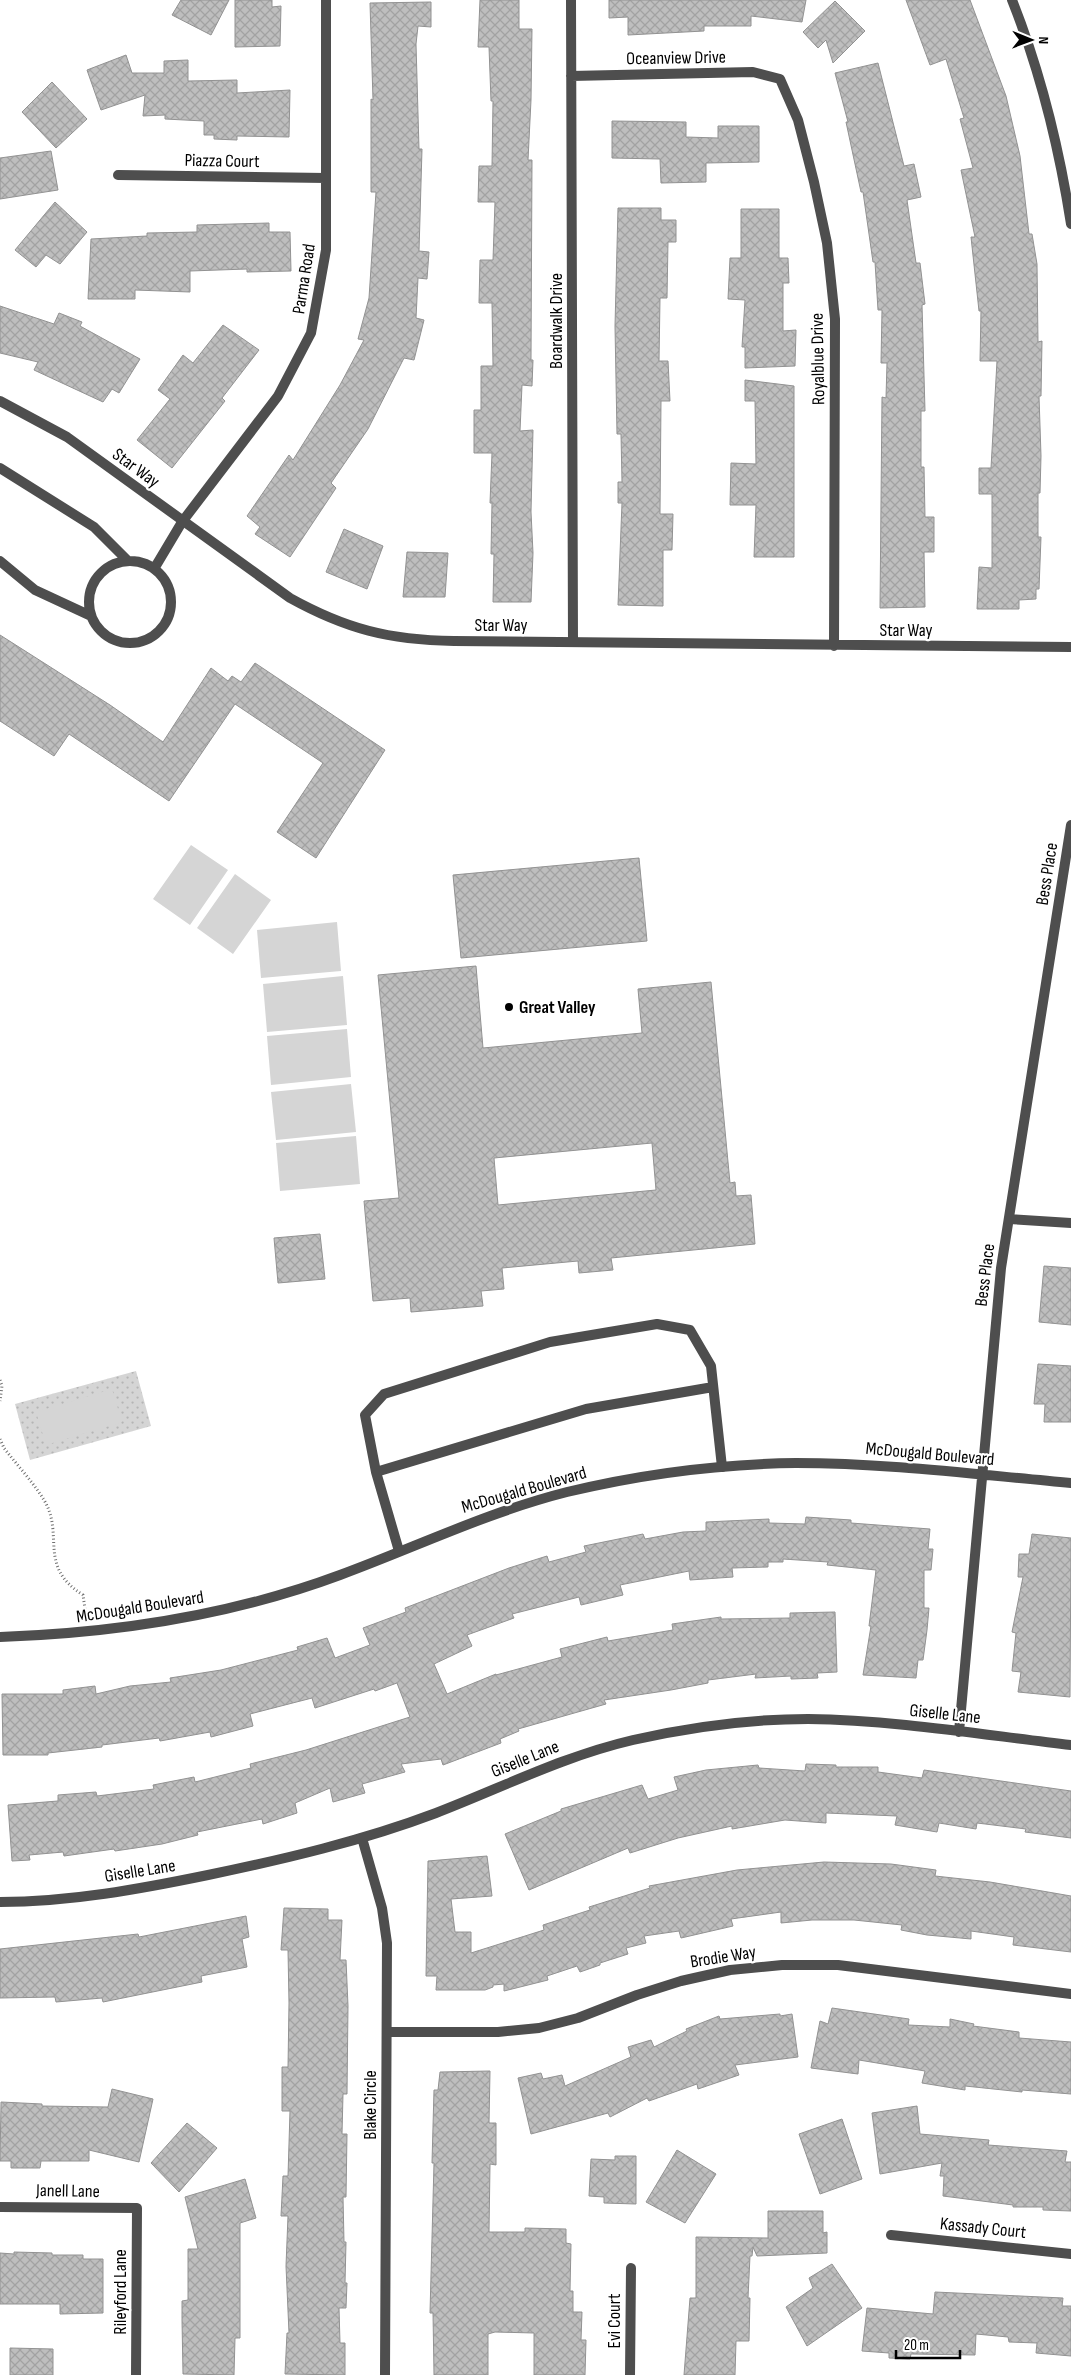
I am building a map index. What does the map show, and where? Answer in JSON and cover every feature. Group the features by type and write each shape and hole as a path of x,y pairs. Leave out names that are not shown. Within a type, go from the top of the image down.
{"street":[{"name":"Parma Road","path":"154,569 182,522 278,396 311,333 326,250 326,0"},
{"name":"Boardwalk Drive","path":"571,0 573,642"},
{"path":"1012,0 1025,32 1067,170 1071,224"},
{"name":"Oceanview Drive","path":"571,76 753,72 780,79"},
{"name":"Royalblue Drive","path":"780,79 798,120 814,182 827,243 835,319 834,646"},
{"name":"Piazza Court","path":"118,176 326,178"},
{"name":"Star Way","path":"0,402 67,438 290,598 318,614 347,626 413,640 834,646 1071,647"},
{"path":"0,468 94,527 128,561"},
{"path":"128,561 142,563 154,569 166,582 171,600 168,618 164,625 151,638 134,643 116,641 101,631 92,616 90,597 96,579 116,563 128,561"},
{"path":"0,562 35,590 92,616"},
{"name":"Bess Place","path":"959,1732 1001,1268 1071,825"},
{"path":"1059,904 1071,904"},
{"path":"1009,1219 1071,1222"},
{"path":"399,1551 376,1472 365,1415 384,1394 550,1342 657,1324 690,1330 711,1366 722,1467"},
{"path":"376,1472 586,1409 713,1387"},
{"name":"McDougald Boulevard","path":"0,1636 132,1628 202,1616 271,1598 340,1575 501,1512 566,1493 622,1480 722,1467 795,1463 854,1464 1071,1483"},
{"name":"Giselle Lane","path":"0,1902 78,1897 150,1887 285,1859 362,1838 436,1813 573,1757 630,1740 688,1728 750,1721 807,1719 866,1722 1071,1745"},
{"name":"Blake Circle","path":"362,1838 382,1908 387,1943 385,2375"},
{"name":"Brodie Way","path":"387,2032 498,2032 539,2028 578,2018 637,1995 680,1981 730,1970 782,1965 838,1965 1071,1994"},
{"name":"Janell Lane","path":"0,2206 136,2208"},
{"name":"Rileyford Lane","path":"136,2208 136,2375"},
{"name":"Kassady Court","path":"891,2235 1071,2254"},
{"name":"Evi Court","path":"630,2375 631,2268"}],"path":[{"path":"0,1380 2,1386 0,1401"},
{"path":"0,1439 4,1448 44,1500 52,1519 54,1560 70,1587 83,1595 88,1632"}],"shaded area":[{"path":"191,845 228,870 190,925 153,899"},
{"path":"235,874 271,900 233,954 197,928"},
{"path":"337,922 341,971 261,978 257,930"},
{"path":"343,976 347,1025 267,1032 263,984"},
{"path":"347,1029 351,1077 271,1085 267,1036"},
{"path":"351,1084 356,1132 276,1140 271,1092"},
{"path":"356,1136 360,1184 280,1191 276,1143"},
{"path":"136,1371 151,1426 30,1460 15,1404"},
{"path":"112,1389 122,1422 46,1445 36,1412"}],"building":[{"path":"181,0 229,0 211,35 172,15"},
{"path":"235,0 272,0 272,7 281,6 280,46 235,47"},
{"path":"480,0 519,0 519,29 532,29 528,160 532,160 531,360 533,360 532,386 522,385 520,431 533,430 531,602 493,602 494,554 491,554 492,503 490,503 492,453 474,453 474,410 481,410 481,366 493,366 492,303 479,303 480,260 493,260 495,202 478,202 479,166 492,166 493,101 491,101 489,47 478,47"},
{"path":"609,0 806,0 802,22 751,16 751,26 704,26 704,31 628,35 628,17 609,18"},
{"path":"906,0 970,0 1006,96 1020,156 1029,234 1032,234 1037,264 1038,342 1042,341 1041,396 1039,396 1041,456 1040,493 1038,493 1038,537 1041,537 1039,589 1036,589 1036,599 1019,600 1019,609 977,609 979,567 992,568 992,494 979,494 979,468 991,468 997,361 980,361 981,311 979,311 971,237 975,237 961,170 973,168 960,119 964,118 946,59 930,65"},
{"path":"835,1 865,31 833,63 826,40 818,48 803,32"},
{"path":"431,2 431,27 418,26 416,44 419,149 422,149 419,251 429,252 427,279 418,278 416,318 424,320 414,360 404,358 368,429 331,483 336,488 290,557 255,534 260,527 247,516 289,455 293,460 340,385 364,340 358,339 369,298 376,192 371,192 371,99 373,100 370,3"},
{"path":"126,55 132,73 164,73 164,61 188,60 188,81 237,80 237,93 290,90 289,137 237,136 237,140 214,139 214,135 204,135 204,121 165,119 165,115 143,116 145,95 101,110 87,70"},
{"path":"878,63 904,166 914,164 921,197 907,200 916,263 920,263 925,304 922,305 925,411 921,411 921,467 924,467 925,517 934,517 934,552 924,552 925,607 880,608 882,397 886,398 887,363 881,363 882,310 878,310 875,262 873,262 863,192 861,192 846,122 848,122 835,73"},
{"path":"52,82 87,119 56,148 22,112"},
{"path":"612,121 686,122 686,137 718,138 718,126 759,126 759,162 706,163 706,182 661,183 660,159 612,158"},
{"path":"51,151 58,190 0,199 0,158"},
{"path":"55,202 87,232 60,264 46,255 36,267 15,250"},
{"path":"618,208 661,208 661,220 676,220 676,242 668,242 667,298 660,298 659,361 668,361 670,401 661,401 660,514 673,514 672,550 663,550 663,606 618,605 622,503 618,503 618,482 622,482 621,434 617,434 615,326"},
{"path":"741,209 779,209 779,258 788,258 789,283 783,283 783,331 796,330 795,366 745,368 745,347 742,347 745,300 728,299 730,258 741,258"},
{"path":"269,223 269,232 290,232 291,271 247,272 247,269 190,271 190,292 135,290 135,299 88,299 91,239 147,236 147,233 197,232 197,225"},
{"path":"0,306 54,324 59,313 82,322 80,326 140,359 119,393 112,389 103,402 34,370 38,362 0,353"},
{"path":"223,325 259,350 222,398 225,401 172,468 137,440 170,399 158,390 183,355 193,363"},
{"path":"745,380 794,386 794,557 754,557 756,505 730,505 731,463 756,464 755,401 745,401"},
{"path":"344,529 383,546 367,589 326,572"},
{"path":"407,552 448,553 445,597 403,597"},
{"path":"0,635 110,705 163,742 211,668 228,681 232,676 241,682 255,663 385,750 316,858 277,832 323,763 235,704 169,801 69,734 54,756 0,721"},
{"path":"639,858 647,941 461,958 453,875"},
{"path":"476,966 483,1048 642,1033 638,989 711,982 730,1183 735,1182 736,1196 751,1195 755,1244 611,1258 613,1270 579,1273 578,1261 502,1268 504,1289 481,1291 483,1306 411,1312 410,1298 373,1301 364,1201 399,1198 378,975","holes":["652,1143 656,1190 498,1205 494,1158"]},
{"path":"320,1234 325,1279 278,1283 274,1238"},
{"path":"1044,1266 1071,1268 1071,1325 1039,1322"},
{"path":"1038,1364 1071,1366 1071,1422 1044,1422 1045,1404 1034,1404"},
{"path":"806,1517 851,1520 851,1523 930,1529 928,1549 933,1549 931,1570 924,1570 924,1608 929,1608 927,1630 923,1660 918,1660 916,1678 863,1675 871,1626 869,1626 876,1570 827,1565 828,1562 783,1559 783,1562 768,1562 768,1567 732,1568 733,1577 690,1580 689,1571 620,1585 623,1595 581,1605 579,1597 512,1614 514,1618 467,1635 472,1646 434,1664 447,1694 496,1674 562,1657 560,1649 607,1637 608,1641 673,1630 672,1624 721,1617 721,1619 790,1618 790,1613 835,1612 837,1672 817,1673 818,1678 791,1679 791,1676 755,1678 756,1674 708,1680 708,1683 604,1700 606,1704 518,1729 519,1731 500,1739 501,1743 443,1765 441,1759 401,1764 405,1772 362,1784 365,1793 333,1802 330,1788 295,1803 297,1813 263,1824 262,1819 197,1832 198,1835 162,1844 115,1851 114,1849 64,1856 63,1852 29,1855 30,1860 12,1861 8,1805 58,1801 58,1795 96,1792 97,1796 154,1789 153,1785 194,1777 195,1782 251,1768 250,1764 306,1750 410,1717 397,1683 315,1708 312,1698 250,1714 253,1726 211,1737 210,1732 160,1741 159,1738 102,1745 102,1747 48,1753 48,1755 3,1755 2,1694 63,1694 63,1690 95,1686 96,1694 130,1686 171,1682 170,1678 221,1670 298,1650 297,1647 327,1638 335,1658 370,1645 363,1628 406,1612 405,1608 509,1568 547,1556 549,1562 586,1552 584,1546 643,1534 645,1539 683,1532 706,1531 706,1522 769,1519 769,1523 805,1524"},
{"path":"1032,1534 1071,1538 1070,1697 1018,1692 1021,1672 1012,1671 1016,1633 1012,1632 1023,1577 1018,1577 1019,1554 1029,1554"},
{"path":"806,1764 836,1765 836,1767 878,1767 878,1772 922,1778 924,1770 1071,1791 1071,1838 1025,1832 1026,1829 977,1823 976,1829 939,1823 937,1832 895,1825 897,1816 826,1813 826,1823 785,1820 732,1829 732,1826 678,1838 630,1853 628,1848 529,1890 505,1834 561,1811 561,1809 642,1785 648,1799 678,1790 674,1777 706,1770 758,1765 759,1768 805,1771"},
{"path":"487,1856 492,1896 451,1899 455,1932 471,1932 471,1953 544,1930 543,1925 590,1910 589,1907 650,1888 649,1886 737,1870 824,1862 891,1864 936,1870 935,1876 990,1882 1071,1896 1071,1952 1013,1945 1014,1937 971,1931 971,1939 927,1935 901,1930 902,1925 854,1920 812,1920 781,1923 781,1912 731,1919 733,1926 681,1938 679,1931 644,1936 646,1943 626,1948 628,1954 600,1963 600,1965 580,1972 577,1966 547,1976 548,1980 504,1991 504,1984 493,1985 493,1987 485,1990 436,1990 437,1976 426,1976 428,1861"},
{"path":"284,1908 328,1909 328,1920 342,1920 340,1960 346,1960 348,2006 347,2094 343,2094 342,2134 347,2134 346,2197 343,2197 344,2242 346,2242 345,2283 347,2283 346,2308 339,2308 340,2343 345,2343 345,2375 285,2374 287,2333 289,2333 286,2266 288,2216 281,2216 283,2176 288,2176 290,2111 282,2111 282,2067 288,2067 289,2003 288,1950 281,1950"},
{"path":"246,1916 249,1937 242,1939 247,1967 201,1976 202,1982 103,2002 102,1998 56,2002 55,1997 0,1998 0,1949 138,1934 139,1937"},
{"path":"832,2008 909,2019 908,2025 950,2027 950,2019 974,2024 973,2026 1019,2032 1019,2038 1071,2042 1071,2094 1022,2090 1022,2092 965,2086 965,2090 922,2083 925,2071 859,2060 858,2074 811,2068 820,2021 828,2024"},
{"path":"780,2014 780,2016 792,2014 798,2057 735,2065 739,2075 698,2089 697,2084 649,2101 647,2098 610,2117 608,2113 531,2134 518,2078 541,2073 543,2079 562,2075 565,2086 631,2057 628,2047 651,2040 654,2047 687,2031 686,2029 719,2016 720,2019"},
{"path":"490,2071 489,2123 496,2123 496,2165 490,2164 489,2232 525,2232 525,2228 566,2229 566,2243 571,2244 570,2291 573,2291 573,2312 582,2312 581,2340 586,2340 585,2375 534,2375 534,2333 495,2332 488,2334 488,2375 434,2375 433,2313 430,2313 434,2090 438,2090 440,2072"},
{"path":"112,2089 153,2099 139,2162 89,2150 89,2161 41,2161 40,2168 11,2168 11,2161 0,2161 1,2102 42,2104 42,2106 108,2107"},
{"path":"917,2106 920,2134 989,2140 988,2145 1067,2151 1065,2162 1071,2162 1071,2211 1043,2210 1043,2207 1013,2207 1013,2205 943,2196 944,2176 940,2176 942,2163 880,2174 872,2113"},
{"path":"842,2119 862,2179 820,2194 799,2134"},
{"path":"187,2123 217,2148 179,2192 151,2163"},
{"path":"677,2150 716,2174 685,2223 646,2202"},
{"path":"615,2156 636,2156 636,2204 604,2203 604,2197 589,2196 591,2159 615,2160"},
{"path":"245,2179 256,2218 240,2223 240,2338 235,2338 234,2375 183,2374 182,2301 188,2300 188,2249 198,2249 185,2197"},
{"path":"768,2211 823,2211 823,2233 827,2232 827,2253 757,2256 753,2247 752,2256 750,2256 748,2298 750,2298 749,2341 736,2341 735,2375 684,2375 690,2298 696,2298 696,2237 768,2238"},
{"path":"14,2252 83,2255 83,2259 103,2259 103,2313 60,2314 60,2304 0,2304 0,2253 14,2254"},
{"path":"832,2264 862,2308 807,2346 786,2307 813,2288 809,2278"},
{"path":"935,2292 1063,2298 1062,2306 1071,2306 1071,2356 1036,2353 1037,2343 1009,2342 1008,2337 976,2334 975,2355 911,2354 910,2359 889,2358 889,2353 862,2351 867,2308 933,2314"},
{"path":"10,2348 53,2349 53,2375 10,2375"}],"place":[{"name":"Great Valley","path":"509,1007"}]}
